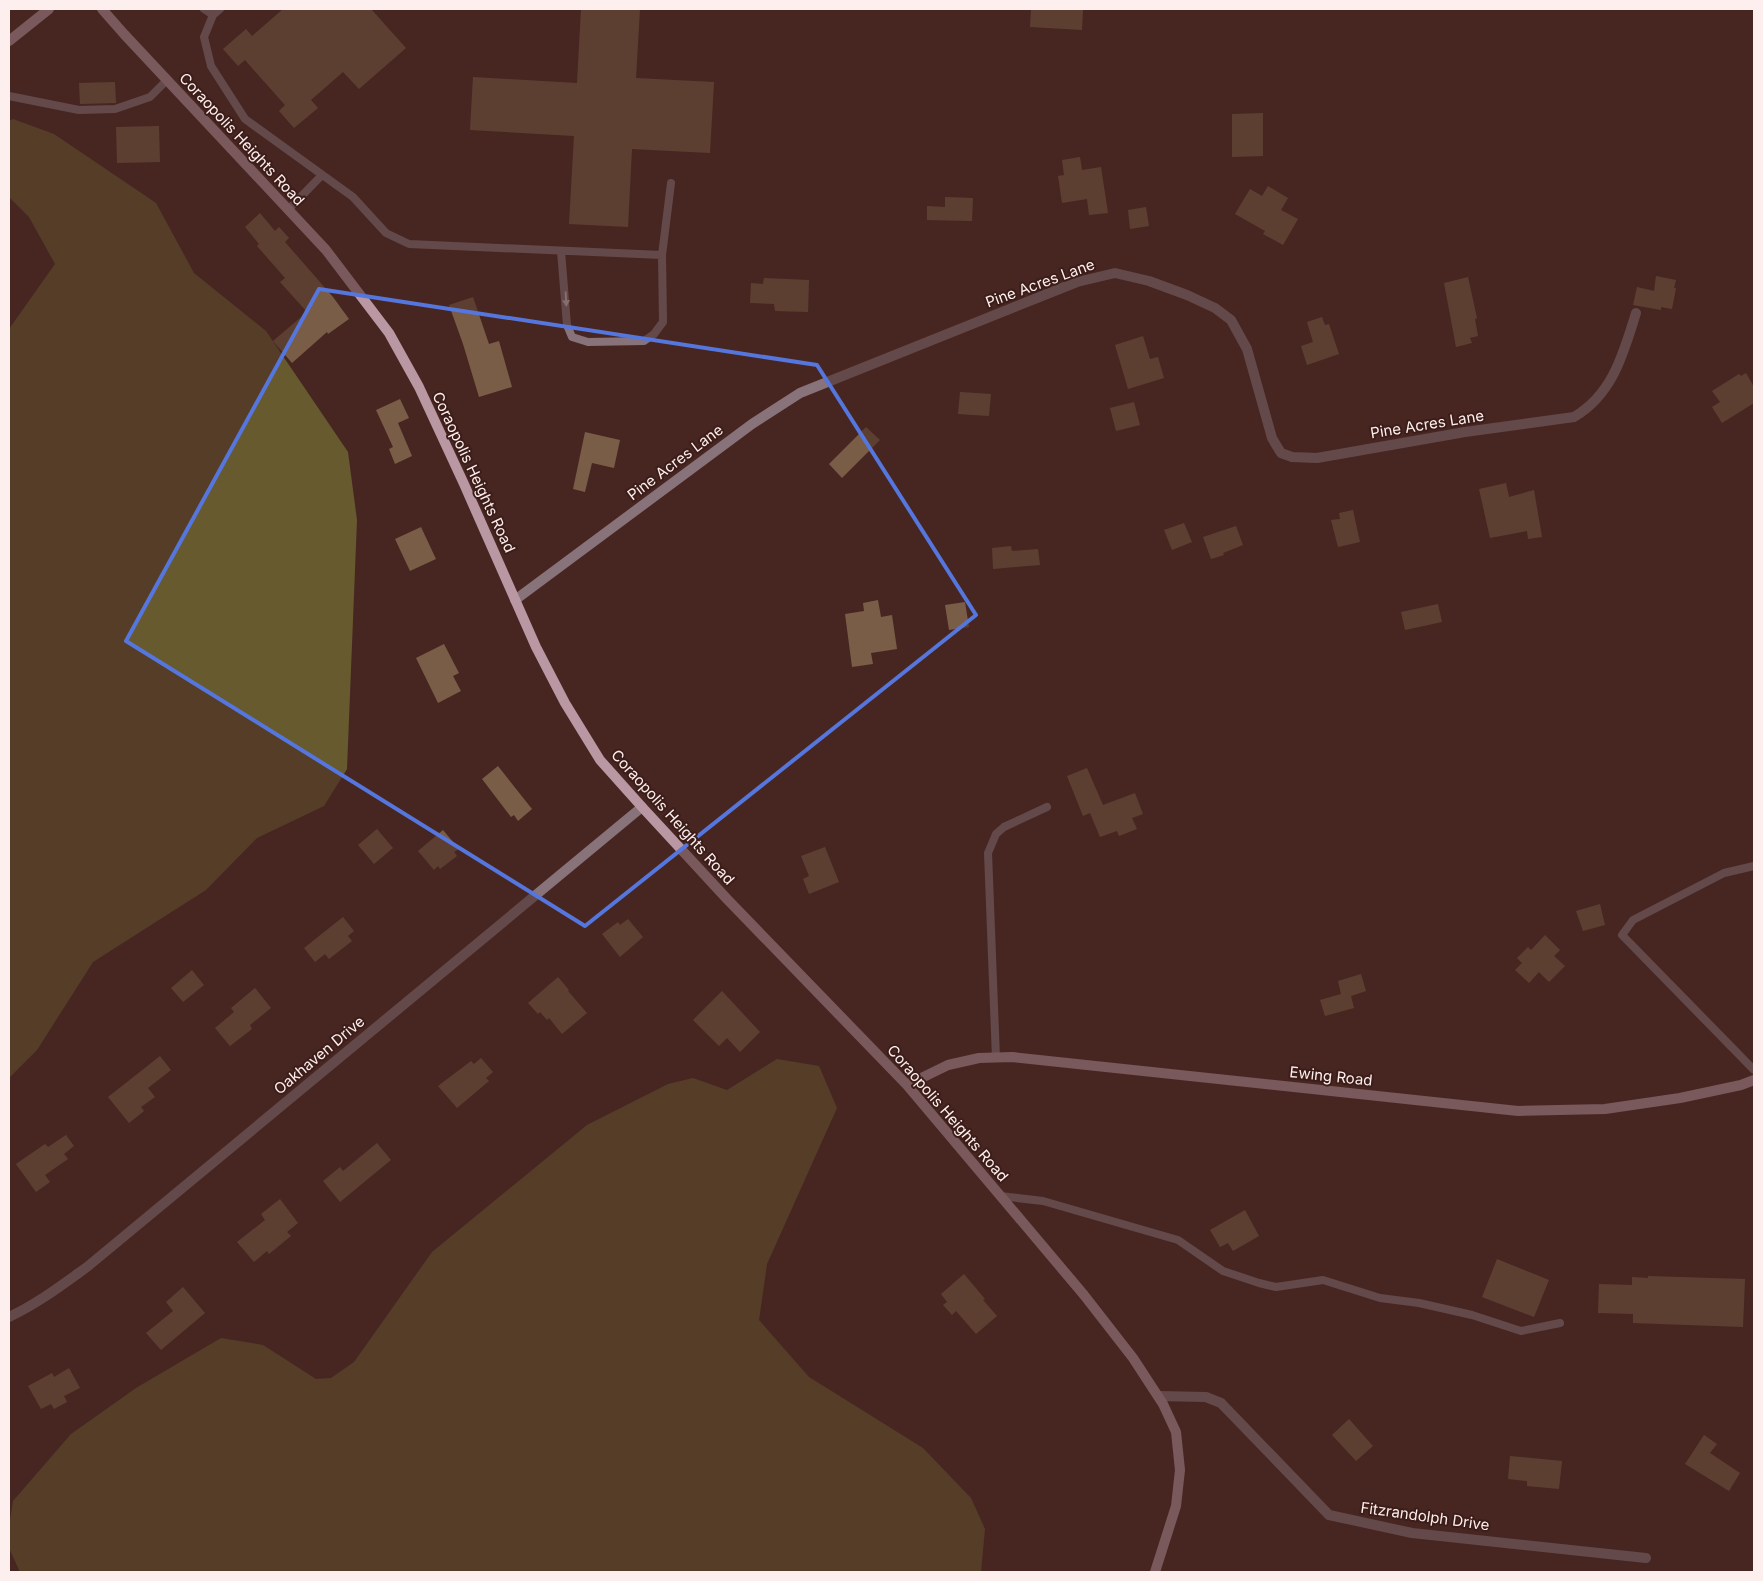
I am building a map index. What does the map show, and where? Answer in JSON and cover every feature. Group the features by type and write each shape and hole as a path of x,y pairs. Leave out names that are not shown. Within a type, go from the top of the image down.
{"street":[{"path":"9,41 49,9"},
{"name":"Coraopolis Heights Road","path":"102,9 326,250 389,333 423,396 536,648 565,703 600,760 727,899 906,1085 1134,1358 1158,1396 1176,1432 1180,1470 1176,1506 1155,1572"},
{"name":"Pine Acres Lane","path":"515,600 752,424 800,393 1077,282 1115,273 1149,281 1187,295 1215,308 1223,314 1230,320 1247,349 1272,438 1281,453 1292,457 1317,458 1465,432 1574,417 1585,410 1603,393 1620,363 1636,313"},
{"name":"Oakhaven Drive","path":"9,1317 54,1291 87,1266 642,808"},
{"name":"Ewing Road","path":"906,1085 948,1065 979,1058 1012,1057 1518,1111 1615,1108 1680,1098 1741,1085 1754,1080"},
{"name":"Fitzrandolph Drive","path":"1158,1396 1206,1397 1221,1403 1329,1515 1412,1532 1646,1558"}],"lane":[{"path":"204,9 213,15"},
{"path":"220,9 213,15 204,37 211,66 245,119 353,197 386,233 409,244 662,256"},
{"path":"9,96 79,110 115,109 150,97 167,80"},
{"path":"288,210 322,175"},
{"path":"561,251 567,325 572,337 588,342 644,341 654,334 663,322 662,256 671,183"},
{"path":"996,1058 988,853 996,834 1004,827 1047,807"},
{"path":"1754,866 1724,873 1633,920 1622,935 1754,1070"},
{"path":"1000,1196 1043,1201 1178,1240 1223,1271 1258,1283 1276,1287 1323,1280 1380,1298 1418,1303 1472,1315 1521,1331 1560,1323"}],"highlighted area":[{"path":"319,289 817,365 976,615 585,926 126,641"}],"shaded area":[{"path":"13,119 54,134 156,203 194,273 266,331 348,452 357,520 347,769 324,806 257,838 206,890 93,962 37,1050 9,1078 9,329 55,264 29,217 9,197 9,121"},
{"path":"777,1059 819,1066 837,1108 767,1264 759,1320 809,1377 923,1448 971,1498 985,1529 981,1572 20,1572 9,1548 9,1526 13,1501 71,1434 136,1388 221,1338 263,1345 316,1379 331,1378 354,1362 432,1252 587,1125 668,1084 693,1078 727,1090"}],"building":[{"path":"283,9 371,9 406,48 359,89 343,72 311,100 318,108 294,128 279,111 285,105 245,60 238,66 223,49 246,29 252,36"},
{"path":"581,9 640,9 636,78 714,82 710,153 632,149 628,227 569,224 574,136 470,130 473,77 577,83"},
{"path":"1031,9 1083,9 1082,30 1030,27"},
{"path":"115,82 116,103 80,104 79,83"},
{"path":"1263,113 1263,156 1232,157 1232,114"},
{"path":"159,126 160,162 117,163 116,127"},
{"path":"1080,157 1082,170 1101,167 1108,213 1089,215 1087,199 1062,203 1058,176 1064,175 1062,160"},
{"path":"1268,186 1288,198 1281,210 1298,219 1283,245 1263,234 1265,231 1235,214 1250,189 1262,196"},
{"path":"945,197 973,198 972,221 927,220 927,206 945,207"},
{"path":"1146,207 1149,226 1130,229 1128,210"},
{"path":"260,213 275,231 279,227 289,238 285,242 333,297 349,319 328,334 327,332 292,363 273,341 307,312 280,282 285,278 257,246 259,244 245,227"},
{"path":"1656,276 1676,280 1672,309 1661,307 1661,310 1633,305 1637,287 1654,291"},
{"path":"1468,277 1477,318 1475,319 1478,336 1470,338 1472,343 1456,347 1444,283"},
{"path":"764,278 809,280 808,312 775,311 774,304 750,303 751,283 763,284"},
{"path":"473,297 489,344 499,341 512,387 479,397 449,305"},
{"path":"1322,317 1325,325 1329,324 1339,354 1307,365 1301,346 1313,342 1307,322"},
{"path":"1143,336 1150,359 1158,357 1164,378 1128,389 1115,345"},
{"path":"1746,373 1754,387 1754,403 1722,423 1712,407 1720,402 1712,391 1739,374 1741,376"},
{"path":"960,392 991,394 989,416 958,414"},
{"path":"400,399 409,418 398,423 412,456 395,464 389,449 393,447 376,410"},
{"path":"1134,402 1140,425 1116,431 1110,408"},
{"path":"866,427 880,440 842,478 829,464"},
{"path":"585,432 620,440 614,468 592,463 585,492 573,489"},
{"path":"1506,483 1509,497 1534,490 1542,537 1528,539 1527,531 1490,538 1479,489"},
{"path":"1353,510 1360,542 1338,547 1331,520 1340,519 1339,513"},
{"path":"1184,523 1192,542 1172,550 1164,530"},
{"path":"1236,526 1243,545 1223,553 1224,555 1211,559 1203,537"},
{"path":"421,527 436,559 410,571 395,539"},
{"path":"1011,546 1012,551 1038,549 1040,565 993,569 992,548"},
{"path":"878,600 881,617 892,615 897,649 871,653 873,664 852,667 845,614 864,611 863,603"},
{"path":"965,602 969,627 949,630 945,605"},
{"path":"1438,604 1442,622 1405,630 1401,612"},
{"path":"444,644 459,673 453,676 461,691 438,703 416,658"},
{"path":"498,766 532,809 518,821 514,815 511,817 482,779"},
{"path":"1087,768 1103,805 1135,793 1143,814 1132,818 1137,829 1119,836 1117,831 1100,837 1090,813 1083,816 1067,776"},
{"path":"377,829 393,848 374,864 358,845"},
{"path":"443,830 459,849 454,852 457,856 440,869 438,866 434,870 418,851"},
{"path":"825,847 839,882 809,894 803,879 809,876 801,856"},
{"path":"1600,904 1605,925 1583,931 1576,911"},
{"path":"343,917 354,931 348,936 352,941 329,959 325,954 315,962 304,948"},
{"path":"628,919 643,937 620,957 602,934 618,922 620,925"},
{"path":"1545,935 1560,950 1554,956 1565,966 1549,982 1539,972 1529,983 1515,970 1522,963 1517,958 1528,947 1531,950"},
{"path":"192,970 204,985 183,1002 171,988"},
{"path":"1361,974 1366,991 1351,996 1354,1008 1325,1016 1320,1000 1341,994 1338,981"},
{"path":"558,977 587,1013 562,1034 549,1018 547,1020 540,1012 538,1014 528,1003"},
{"path":"255,988 271,1008 250,1025 252,1029 230,1046 215,1028 234,1012 231,1008"},
{"path":"722,991 760,1032 740,1052 727,1038 719,1046 693,1020"},
{"path":"160,1056 171,1070 148,1088 155,1097 141,1107 144,1111 129,1123 108,1097"},
{"path":"481,1058 493,1072 486,1078 489,1081 457,1108 438,1086 471,1061 474,1064"},
{"path":"66,1135 74,1146 64,1154 68,1159 45,1175 50,1182 36,1192 16,1164 45,1144 48,1147"},
{"path":"377,1143 391,1160 340,1202 323,1181 340,1167 343,1171"},
{"path":"280,1199 298,1223 287,1232 291,1236 269,1254 267,1251 254,1262 237,1242 265,1220 261,1214"},
{"path":"1245,1210 1259,1236 1233,1251 1228,1243 1220,1247 1210,1230"},
{"path":"1497,1259 1549,1280 1534,1317 1482,1297"},
{"path":"964,1274 997,1316 976,1334 956,1311 952,1315 943,1305 947,1302 941,1294"},
{"path":"1648,1276 1745,1279 1743,1327 1633,1323 1633,1314 1598,1313 1599,1284 1632,1285 1632,1277 1648,1278"},
{"path":"183,1287 205,1313 161,1350 146,1333 173,1311 166,1302"},
{"path":"69,1368 80,1388 64,1396 67,1402 54,1409 51,1404 41,1409 28,1386 52,1373 54,1377"},
{"path":"1349,1419 1373,1446 1356,1461 1332,1435"},
{"path":"1704,1435 1717,1444 1710,1453 1740,1473 1729,1491 1685,1464"},
{"path":"1510,1456 1562,1461 1559,1489 1527,1486 1527,1481 1508,1479"}]}
